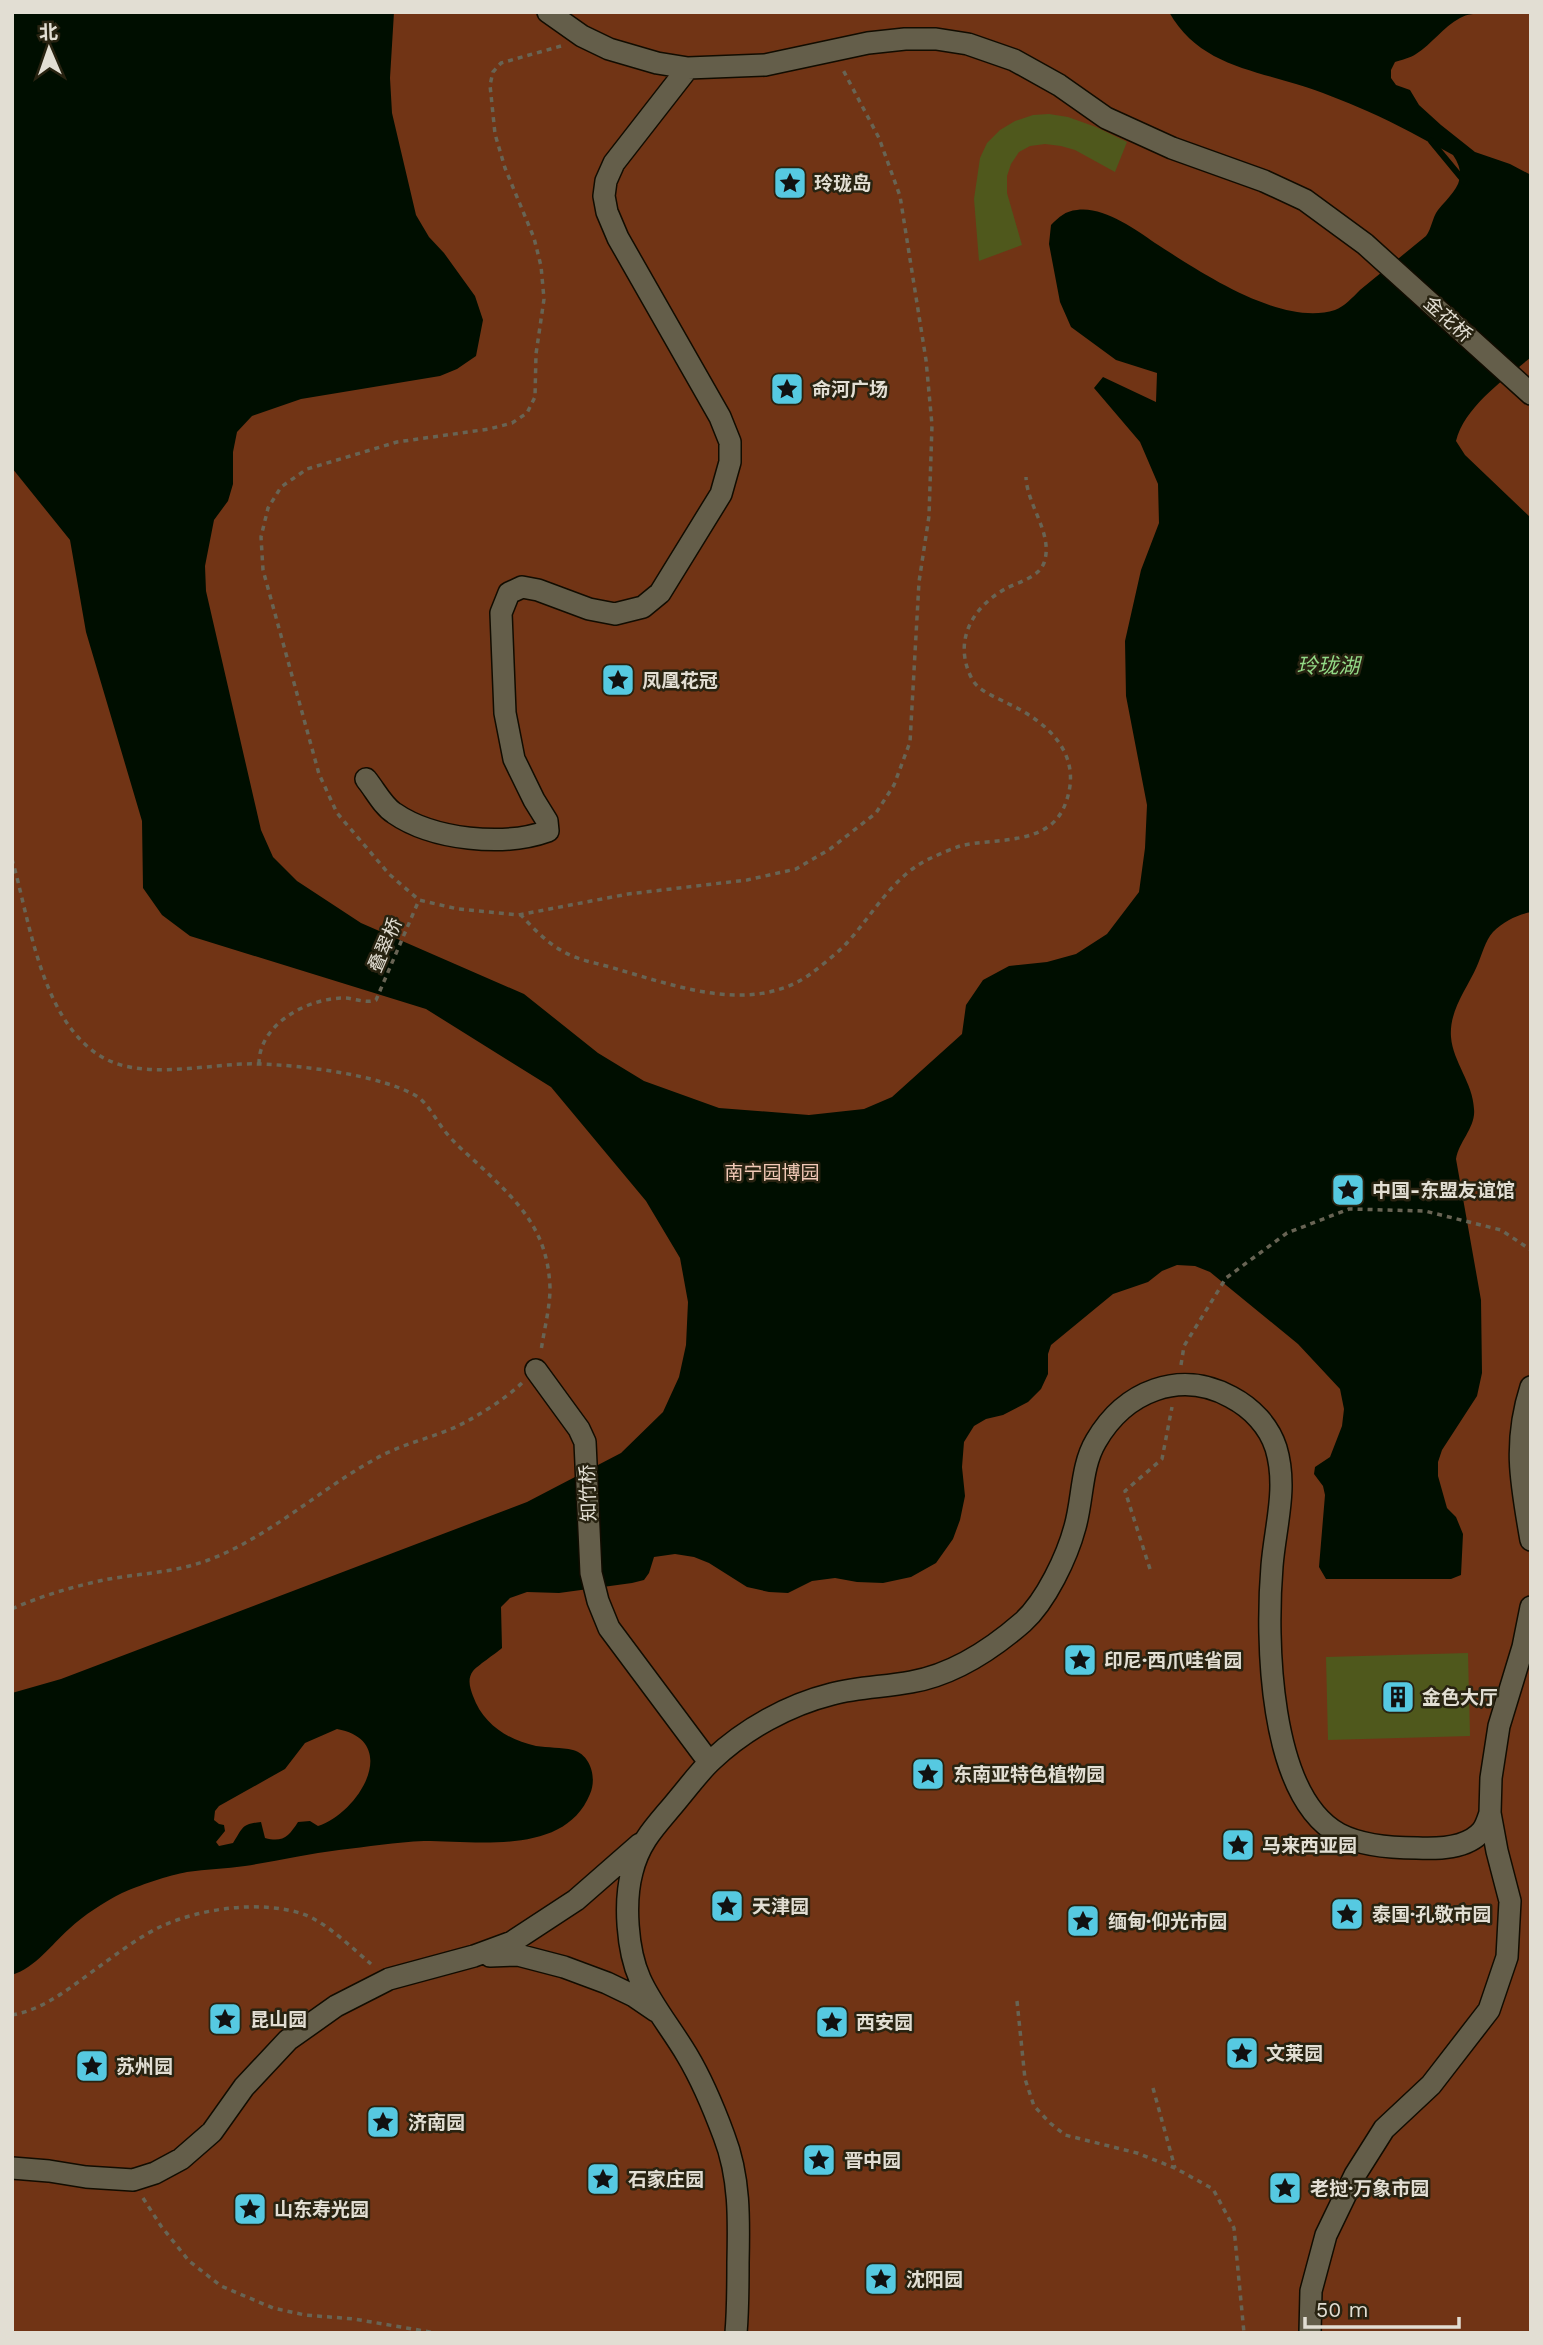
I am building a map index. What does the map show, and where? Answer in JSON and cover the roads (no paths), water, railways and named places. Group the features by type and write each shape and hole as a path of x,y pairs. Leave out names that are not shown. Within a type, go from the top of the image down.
{"street":[{"name":"金花桥","path":"548,12 582,36 609,49 657,63 688,68 765,65 868,43 905,39 936,39 968,44 1002,56 1059,85 1106,118 1172,148 1264,181 1305,200 1365,244 1531,394"},
{"path":"366,779 393,813 435,833 493,841 530,837 548,831 547,821 514,758 505,713 500,614 509,593 522,587 538,590 589,609 615,614 643,607 660,593 721,494 730,462 730,442 713,405 618,238 607,212 604,196 606,181 614,163 688,68"},
{"name":"知竹桥","path":"537,1370 579,1429 585,1443 591,1573 598,1601 610,1628 709,1762"},
{"path":"12,2168 133,2180 155,2173 181,2159 212,2132 244,2087 288,2040 337,2006 389,1979 474,1956 512,1942 576,1900 641,1844 709,1762 751,1729 799,1705 833,1694 914,1682 935,1676 998,1643 1028,1617 1048,1590 1075,1529 1088,1462 1096,1440 1137,1398 1164,1385 1207,1387 1238,1401 1254,1414 1275,1445 1280,1488 1270,1614 1274,1692 1280,1737 1293,1777 1316,1816 1339,1834 1365,1843 1399,1848 1436,1849 1464,1843 1481,1832 1490,1813"},
{"path":"1531,1387 1522,1416 1519,1453 1522,1492 1531,1539"},
{"path":"1310,2333 1311,2291 1326,2235 1355,2175 1384,2129 1431,2085 1489,2010 1507,1957 1510,1900 1490,1813 1490,1778 1494,1749 1527,1646 1531,1607"},
{"path":"641,1844 632,1870 627,1898 629,1933 640,1978 691,2061 725,2137 739,2208 736,2333"},
{"path":"474,1956 518,1955 564,1967 634,1996 663,2015"}],"water":[{"name":"玲珑湖","path":"12,12 394,12 390,78 392,113 416,215 429,237 475,296 483,320 476,356 457,369 440,376 301,399 252,416 237,432 233,452 233,484 228,501 214,520 205,566 206,591 261,830 273,857 297,881 361,923 524,994 598,1053 644,1081 719,1108 809,1115 864,1109 892,1097 962,1034 966,1005 983,980 1009,966 1047,962 1076,954 1107,934 1139,892 1147,805 1126,696 1125,641 1141,570 1159,523 1158,484 1140,442 1094,388 1103,377 1156,402 1157,373 1116,360 1071,327 1060,302 1049,244 1051,225 1073,211 1087,210 1108,215 1194,268 1241,293 1290,311 1313,313 1342,307 1426,236 1436,213 1460,179 1458,164 1453,155 1389,121 1341,100 1242,68 1209,53 1180,29 1169,12 1510,12 1471,14 1460,18 1416,54 1395,62 1391,70 1391,78 1396,85 1410,90 1419,105 1475,152 1510,164 1531,175 1531,357 1477,405 1461,428 1456,441 1465,455 1531,518 1531,912 1506,922 1490,936 1456,1009 1451,1027 1455,1055 1473,1099 1474,1116 1456,1159 1481,1300 1482,1373 1477,1396 1442,1450 1438,1462 1438,1476 1447,1508 1456,1517 1463,1534 1461,1575 1451,1579 1326,1579 1319,1567 1325,1495 1323,1486 1314,1474 1315,1467 1330,1457 1342,1426 1344,1409 1340,1389 1298,1344 1210,1272 1195,1266 1177,1265 1162,1271 1148,1282 1113,1294 1051,1345 1048,1374 1041,1389 1028,1402 974,1426 964,1442 962,1467 965,1496 953,1539 936,1563 911,1577 883,1583 835,1578 812,1581 788,1593 769,1592 747,1587 709,1563 675,1554 654,1557 644,1580 559,1593 527,1592 510,1598 501,1607 502,1648 473,1671 470,1687 483,1715 506,1735 536,1746 573,1750 588,1762 593,1781 590,1794 578,1814 561,1828 517,1841 403,1842 172,1876 128,1890 101,1905 75,1924 36,1961 12,1975 12,1693 61,1679 527,1502 621,1453 663,1412 679,1377 686,1345 688,1302 680,1258 646,1201 551,1087 426,1009 190,936 162,915 143,888 142,821 86,632 70,540 12,468","holes":["337,1729 357,1736 367,1747 370,1762 367,1777 359,1793 333,1819 318,1826 310,1821 298,1822 288,1835 276,1840 265,1838 261,1822 250,1824 243,1828 233,1843 219,1846 216,1842 225,1831 224,1825 214,1820 219,1806 285,1769 305,1743"]}],"waterway":[{"path":"1431,141 1464,181"}],"place":[{"name":"玲珑岛","path":"790,183"},
{"name":"命河广场","path":"787,389"},
{"name":"凤凰花冠","path":"618,680"},
{"name":"中国-东盟友谊馆","path":"1348,1190"},
{"name":"印尼·西爪哇省园","path":"1080,1660"},
{"name":"金色大厅","path":"1398,1697"},
{"name":"东南亚特色植物园","path":"928,1774"},
{"name":"马来西亚园","path":"1238,1845"},
{"name":"天津园","path":"727,1906"},
{"name":"泰国·孔敬市园","path":"1347,1914"},
{"name":"缅甸·仰光市园","path":"1083,1921"},
{"name":"昆山园","path":"225,2019"},
{"name":"西安园","path":"832,2022"},
{"name":"文莱园","path":"1242,2053"},
{"name":"苏州园","path":"92,2066"},
{"name":"济南园","path":"383,2122"},
{"name":"晋中园","path":"819,2160"},
{"name":"石家庄园","path":"603,2179"},
{"name":"老挝·万象市园","path":"1285,2188"},
{"name":"山东寿光园","path":"250,2209"},
{"name":"沈阳园","path":"881,2279"}],"park label":[{"name":"南宁园博园","path":"772,1172"}]}
